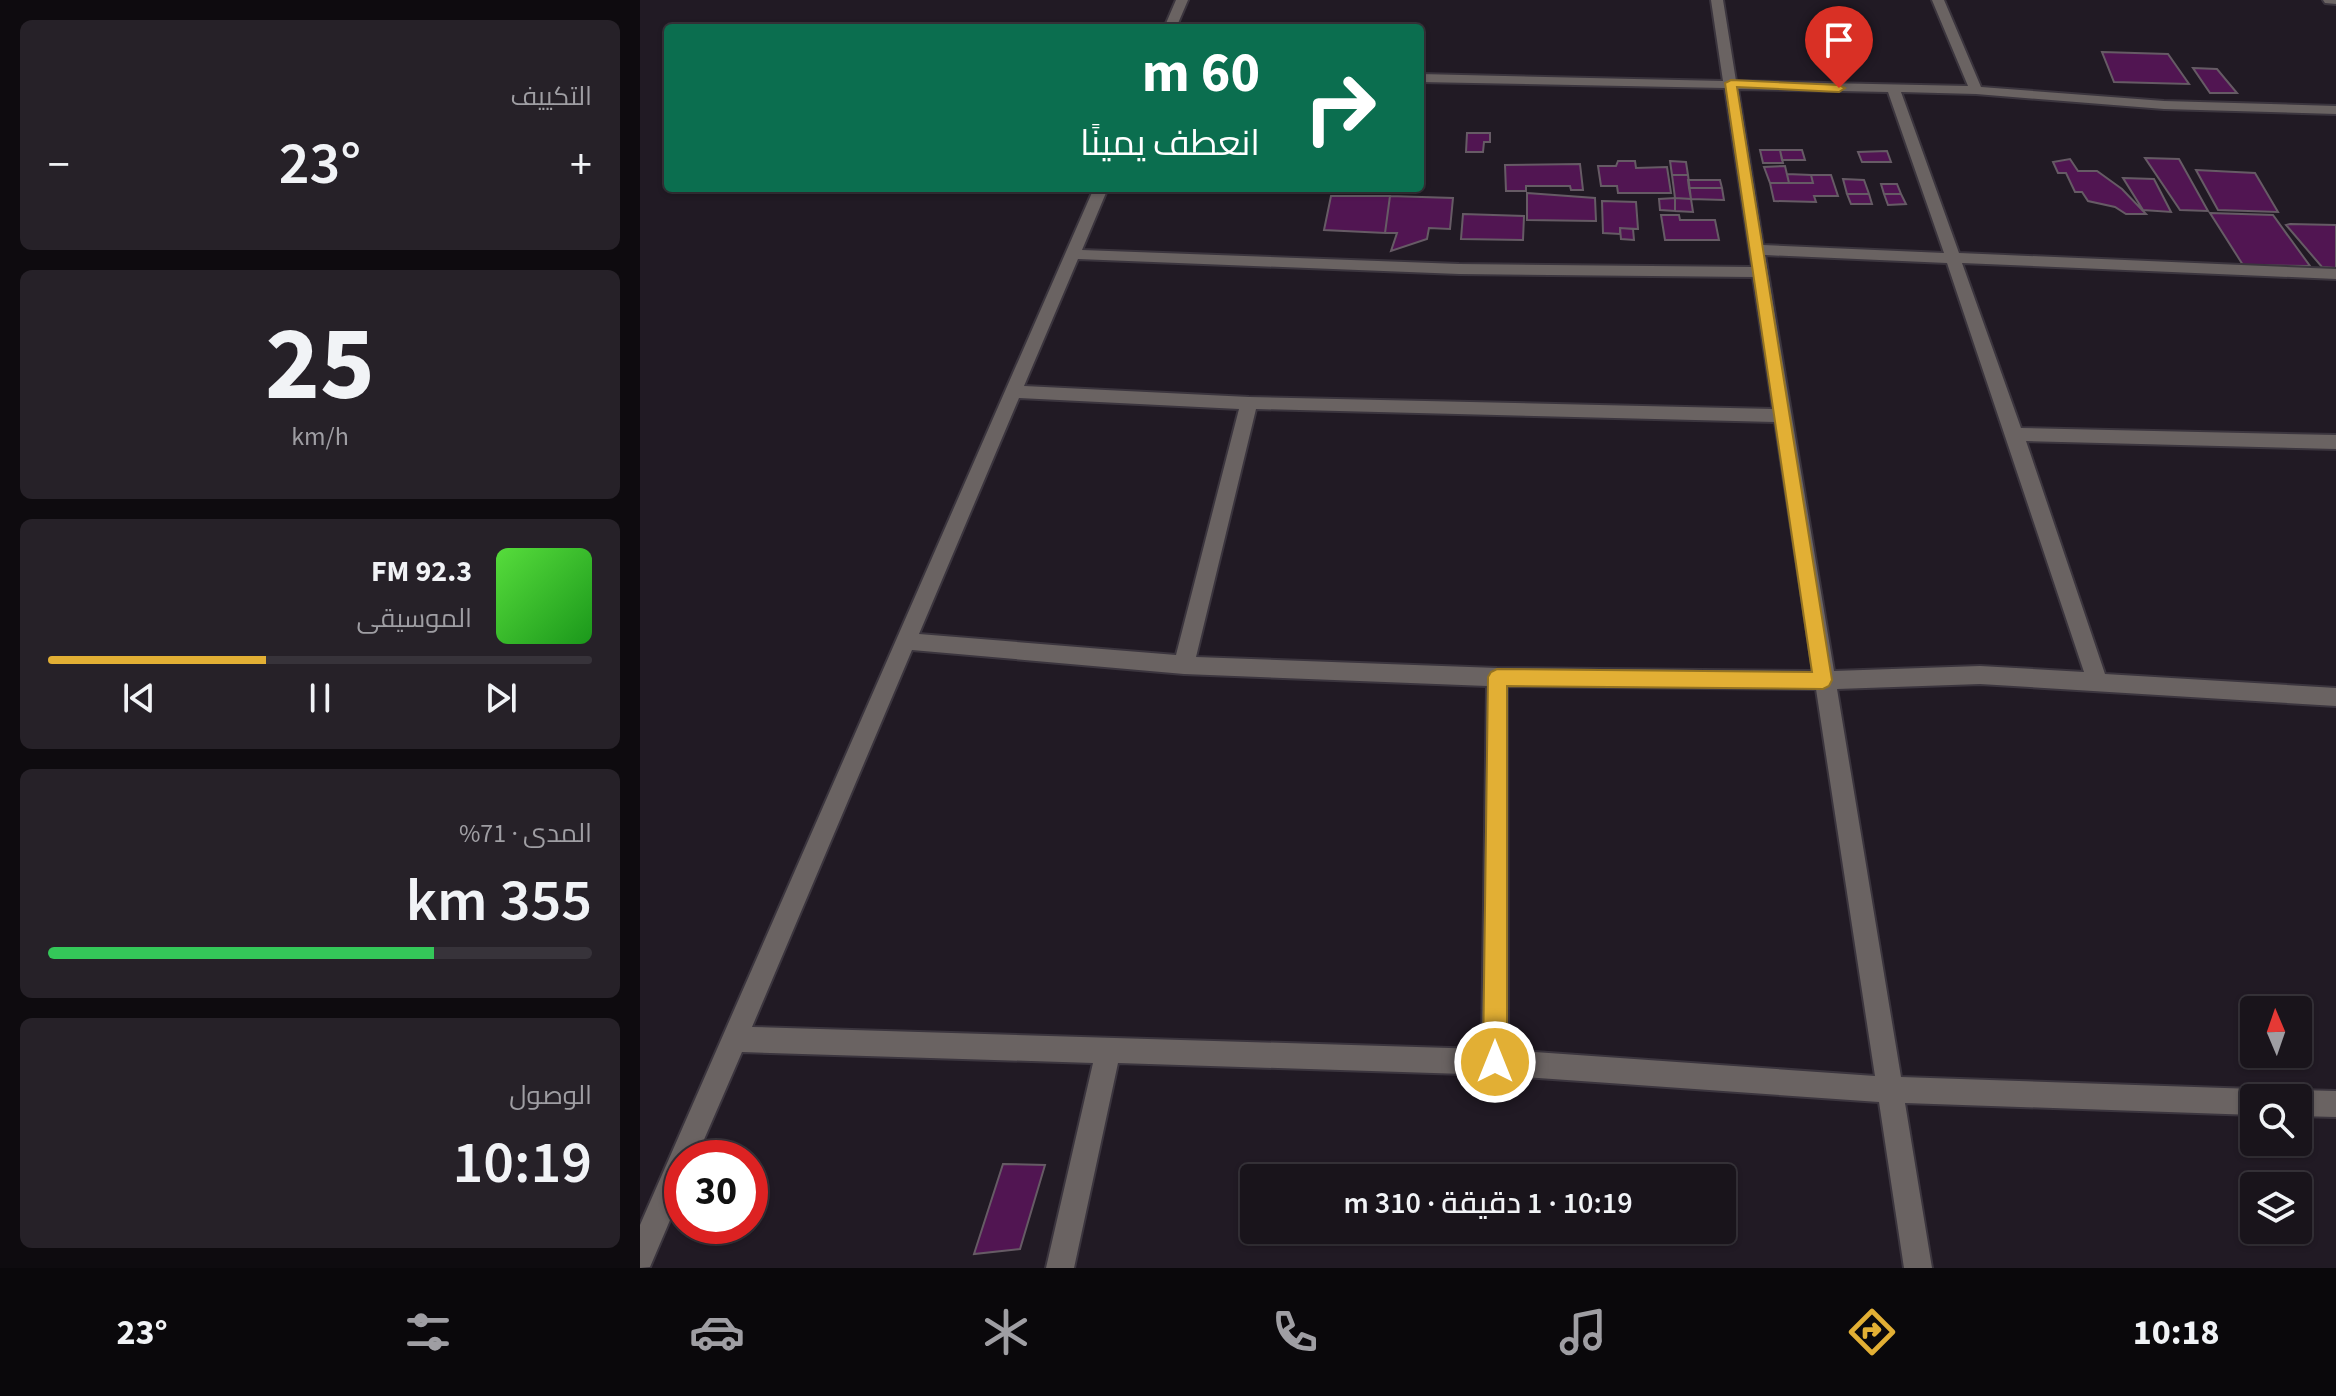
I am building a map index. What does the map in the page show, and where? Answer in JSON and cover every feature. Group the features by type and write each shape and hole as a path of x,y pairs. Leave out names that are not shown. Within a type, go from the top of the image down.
{"street":[{"path":"1172,24 1182,0"},
{"path":"1717,0 1918,1268"},
{"path":"1938,0 1976,90"},
{"path":"2329,0 2336,0"},
{"path":"1424,78 1731,83 1894,91 1976,90 2164,105 2336,110"},
{"path":"1894,91 1950,258 2015,434 2098,683"},
{"path":"690,1140 1099,192"},
{"path":"1756,250 2330,274 2336,293"},
{"path":"1072,254 1459,269 1759,272"},
{"path":"1013,392 1249,403 1781,416"},
{"path":"1184,665 1249,403"},
{"path":"2015,434 2336,442"},
{"path":"905,641 1184,665 1497,677 1823,680 1980,675 2336,697"},
{"path":"1495,1062 1497,677"},
{"path":"734,1039 1495,1062 1890,1090 2240,1102"},
{"path":"1060,1268 1108,1052"},
{"path":"2312,1103 2336,1104"},
{"path":"640,1257 664,1201"}],"building":[{"path":"2102,52 2168,54 2189,84 2114,82"},
{"path":"2193,68 2217,69 2237,93 2210,93"},
{"path":"1467,133 1490,133 1490,142 1484,142 1483,152 1466,152"},
{"path":"1760,150 1780,150 1783,163 1763,163"},
{"path":"1780,150 1802,150 1805,160 1782,160"},
{"path":"1887,151 1891,162 1862,162 1858,152"},
{"path":"2145,158 2179,159 2208,211 2180,210"},
{"path":"2070,159 2078,171 2097,171 2122,189 2146,214 2126,214 2115,207 2088,201 2082,192 2075,192 2066,173 2058,173 2053,162"},
{"path":"1618,161 1635,161 1636,168 1667,167 1671,193 1618,193 1617,186 1601,186 1598,166 1616,166"},
{"path":"1670,161 1686,162 1688,175 1672,175"},
{"path":"1580,164 1583,190 1571,190 1570,186 1526,186 1526,191 1506,191 1505,165"},
{"path":"1785,166 1789,183 1770,183 1764,167"},
{"path":"2196,170 2255,173 2278,212 2218,210"},
{"path":"1787,174 1811,175 1813,183 1789,183"},
{"path":"1672,175 1688,175 1691,199 1675,198"},
{"path":"1811,175 1831,175 1838,196 1814,196 1816,202 1774,201 1770,183 1813,183"},
{"path":"2123,178 2154,179 2171,212 2143,210"},
{"path":"1843,179 1864,180 1869,194 1847,194"},
{"path":"1688,180 1720,180 1722,188 1689,188"},
{"path":"1881,184 1897,184 1901,194 1884,194"},
{"path":"1689,188 1722,188 1724,200 1691,199"},
{"path":"1527,193 1595,198 1596,221 1527,220"},
{"path":"1847,194 1869,194 1872,204 1851,204"},
{"path":"1884,194 1901,194 1906,204 1888,205"},
{"path":"1331,196 1390,196 1385,233 1324,230"},
{"path":"1390,196 1453,198 1450,229 1429,228 1427,239 1391,251 1397,233 1385,233"},
{"path":"1675,198 1675,211 1660,210 1659,199"},
{"path":"1675,198 1691,199 1693,212 1675,211"},
{"path":"1602,201 1636,202 1638,229 1620,228 1620,234 1603,233"},
{"path":"2210,213 2273,215 2310,266 2243,265"},
{"path":"1463,214 1524,216 1523,240 1461,239"},
{"path":"1661,215 1679,215 1680,220 1715,220 1719,240 1665,240"},
{"path":"2286,225 2336,225 2336,268 2322,267"},
{"path":"1620,228 1633,229 1634,240 1621,239"},
{"path":"1003,1164 1045,1165 1020,1249 974,1254"}],"route":[{"path":"1495,1062 1497,677 1823,680 1731,83 1839,88"}]}
